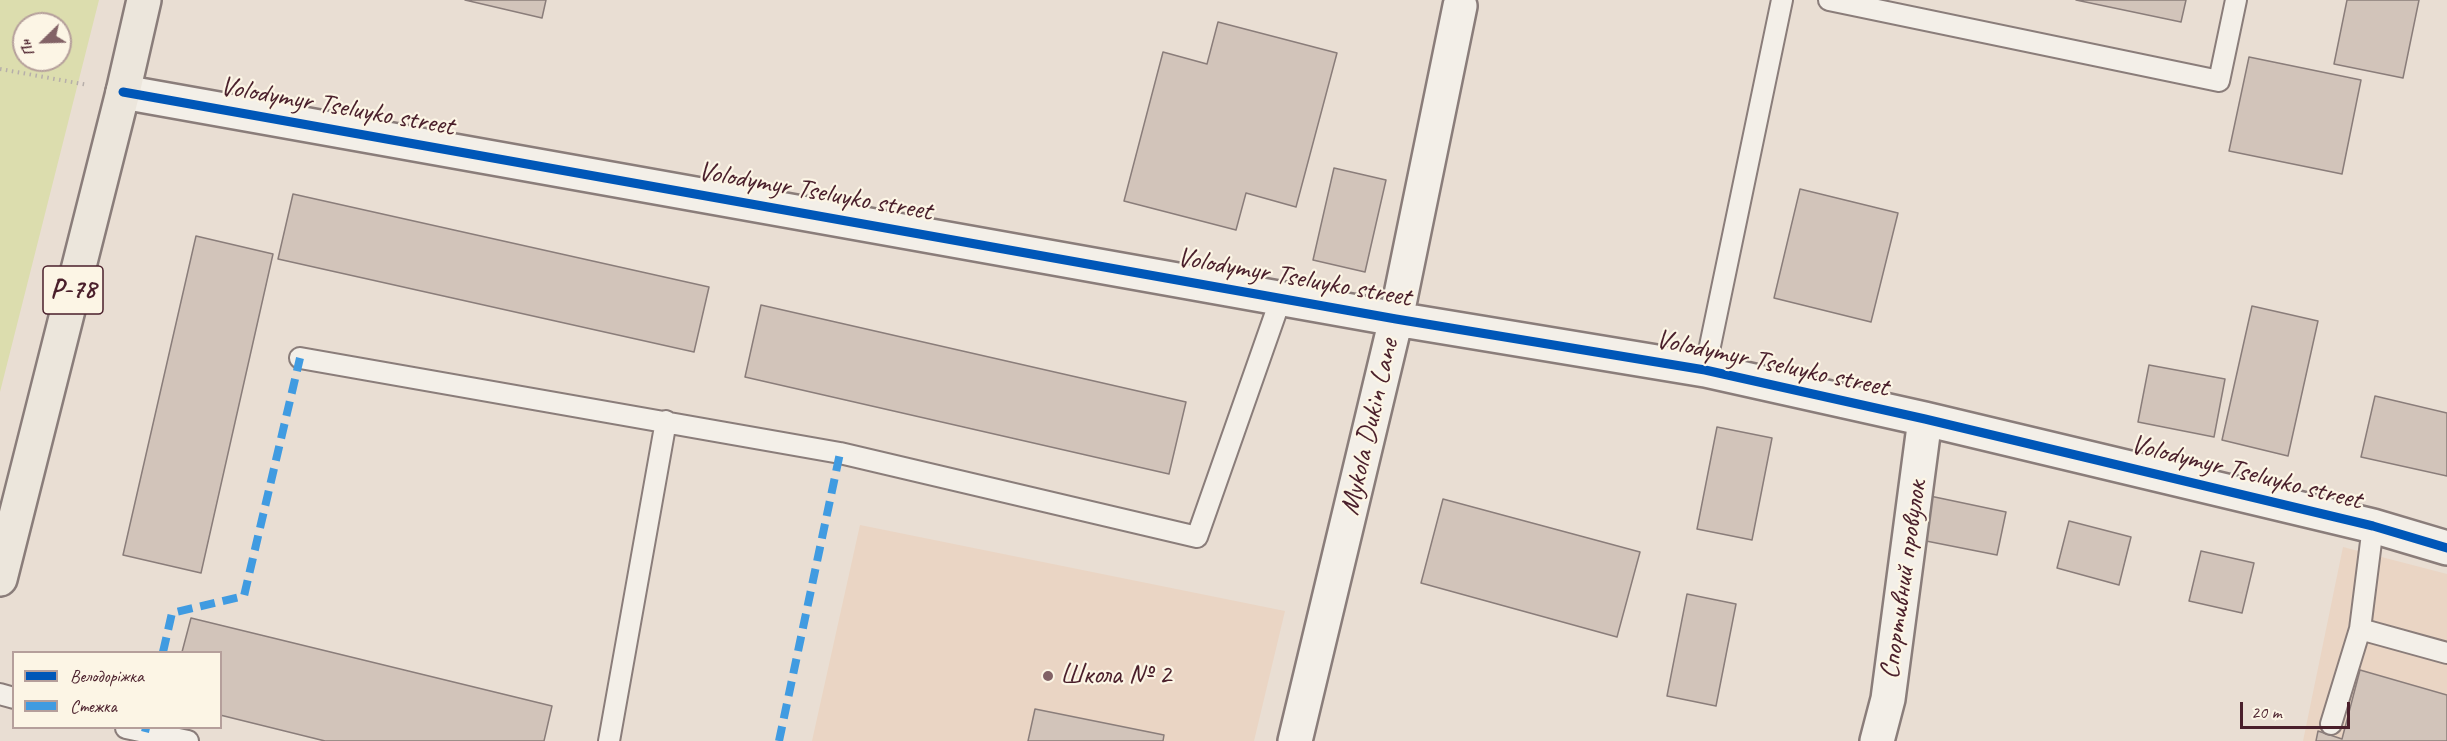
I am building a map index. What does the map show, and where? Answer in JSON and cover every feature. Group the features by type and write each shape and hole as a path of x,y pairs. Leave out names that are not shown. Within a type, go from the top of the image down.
{"main road":[{"name":"Р-78","path":"0,579 123,92 144,0"}],"street":[{"name":"Mykola Dukin Lane","path":"1295,741 1396,320 1452,3"},
{"name":"Volodymyr Tseluyko street","path":"123,92 1396,320 1706,370 1925,418 2373,526 2447,549"},
{"name":"Спортивний провулок","path":"1877,741 1888,699 1925,418"}],"lane":[{"path":"1706,370 1782,0"},
{"path":"1829,0 2219,81 2236,0"},
{"path":"300,358 840,453 1197,537 1281,298"},
{"path":"609,741 666,421"},
{"path":"2331,723 2360,629 2373,526"},
{"path":"2360,629 2447,653"},
{"path":"131,729 188,741"}],"path":[{"path":"0,69 123,92"}],"shaded area":[{"name":"Школа № 2","path":"860,525 1285,611 1254,741 812,741"},
{"path":"2343,547 2447,574 2447,741 2303,741"}],"green space":[{"path":"0,0 99,0 0,392"}],"building":[{"path":"465,0 546,0 542,18"},
{"path":"2076,0 2186,0 2181,22"},
{"path":"2347,0 2419,0 2403,78 2334,64"},
{"path":"1218,22 1337,53 1296,207 1246,193 1236,230 1124,201 1163,52 1207,64"},
{"path":"2249,57 2361,80 2342,174 2229,151"},
{"path":"1334,168 1386,180 1365,272 1313,260"},
{"path":"1800,189 1898,213 1871,322 1774,298"},
{"path":"293,194 709,287 694,352 278,259"},
{"path":"196,236 273,254 201,573 123,555"},
{"path":"761,305 1186,402 1169,474 745,377"},
{"path":"2252,306 2318,321 2288,456 2222,440"},
{"path":"2149,365 2225,379 2214,437 2138,422"},
{"path":"2375,396 2447,413 2447,476 2361,457"},
{"path":"1717,427 1772,438 1752,540 1697,529"},
{"path":"1930,496 2006,512 1997,555 1921,540"},
{"path":"1443,499 1640,552 1617,637 1421,583"},
{"path":"2069,521 2131,537 2119,585 2057,568"},
{"path":"2201,551 2254,563 2242,613 2189,601"},
{"path":"1687,594 1736,604 1716,706 1667,696"},
{"path":"191,618 552,706 544,741 325,741 222,715 222,651 182,651"},
{"path":"2360,670 2447,695 2447,741 2316,741 2318,731 2342,739"},
{"path":"1035,709 1164,735 1163,741 1028,741"}],"marked path":[{"path":"163,651 172,613 244,596 300,358"},
{"path":"779,741 840,453"}],"cycle path":[{"path":"123,92 1396,319 1705,370 1925,419 2373,526 2447,548"}],"place":[{"name":"Школа № 2","path":"1048,676"}]}
